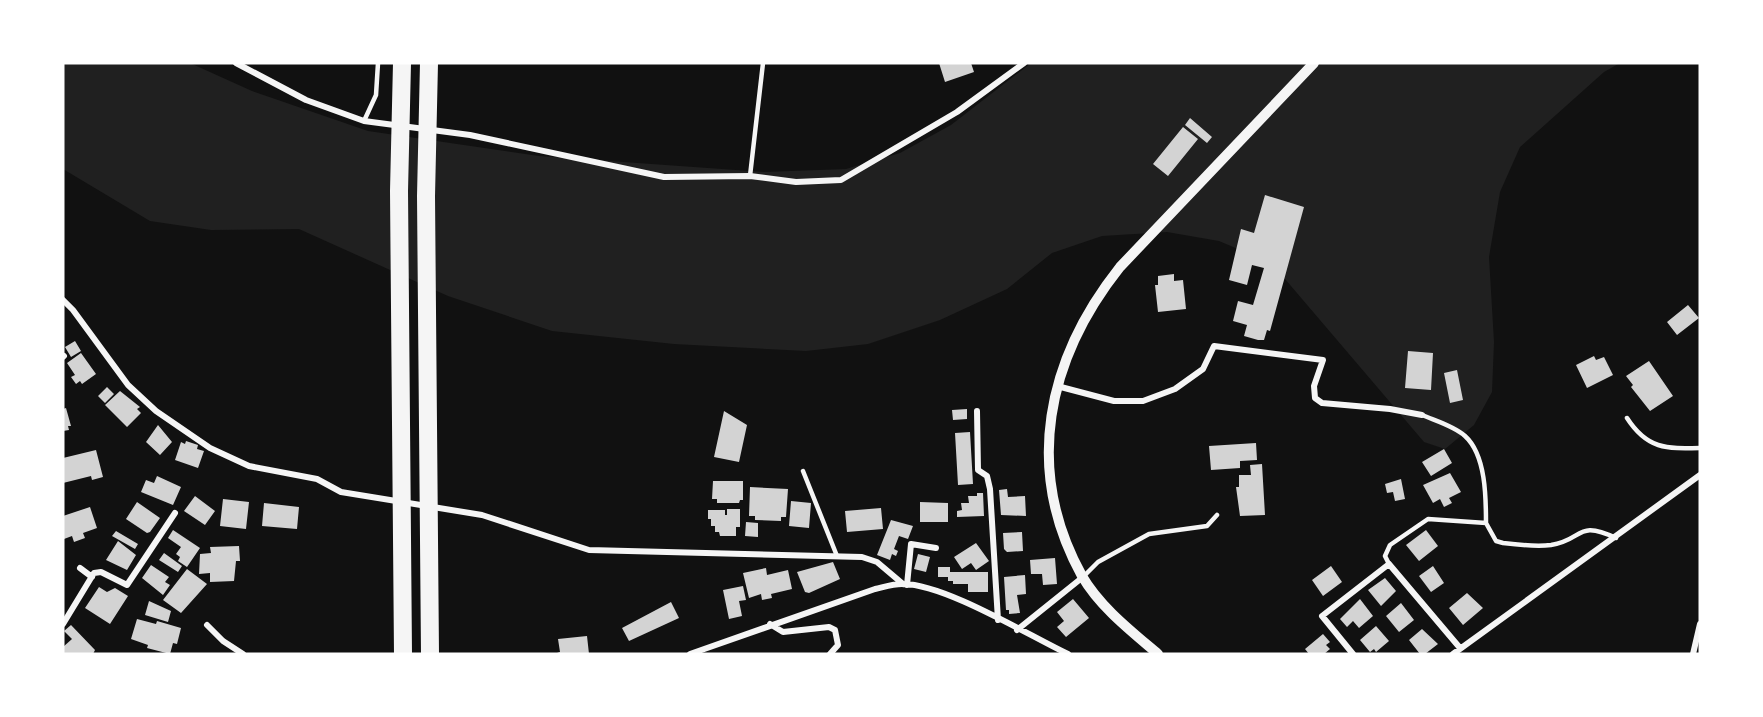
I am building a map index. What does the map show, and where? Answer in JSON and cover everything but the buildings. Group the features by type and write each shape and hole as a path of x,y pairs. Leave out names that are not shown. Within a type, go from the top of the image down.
{"highway":[{"path":"402,63 399,191 403,654"},
{"path":"429,63 426,196 430,654"}],"street":[{"path":"236,63 306,100 364,122 470,135 664,177 750,176 796,182 841,180 957,112 1024,63"},
{"path":"1158,654 1124,625 1083,577 1060,526 1047,465 1050,416 1056,386 1070,346 1104,287 1119,267 1314,63"},
{"path":"63,300 73,310 128,385 156,411 183,431 249,466 317,479 341,492 482,515 589,550 862,557 877,562 905,584"},
{"path":"1056,386 1114,401 1143,401 1174,388 1203,369 1214,346 1323,360 1314,386 1315,398 1322,403 1390,409 1422,416"},
{"path":"977,411 978,470 987,476 990,489 998,620"},
{"path":"1453,654 1700,476"},
{"path":"63,624 94,573 101,572 127,585 175,513"},
{"path":"905,584 911,544 936,548"},
{"path":"1353,654 1323,616 1389,564 1460,648"},
{"path":"80,568 92,577"},
{"path":"1017,630 1083,577"},
{"path":"690,654 875,589 905,584 931,588 1068,654"},
{"path":"770,624 783,632 829,627 835,630 838,645 830,654"},
{"path":"1693,654 1700,624"},
{"path":"207,625 223,641 243,654"}],"lane":[{"path":"364,122 376,95 378,63"},
{"path":"750,176 763,63"},
{"path":"1422,416 1448,426 1465,436 1473,446 1480,467 1486,523 1496,541 1549,545 1564,542 1582,530 1592,528 1616,538"},
{"path":"1627,418 1638,434 1654,444 1668,449 1700,448"},
{"path":"803,471 837,556"},
{"path":"1083,577 1098,562 1149,534 1207,526 1217,515"},
{"path":"1389,564 1385,556 1390,545 1428,519 1486,523"}],"shaded area":[{"path":"63,63 190,63 252,91 368,131 539,156 764,172 846,169 900,153 951,125 1031,63 1620,63 1604,72 1520,147 1500,192 1489,257 1494,342 1492,392 1474,425 1445,449 1424,442 1285,279 1257,257 1219,241 1167,232 1102,236 1052,253 1007,289 940,320 868,344 806,351 674,344 552,331 448,296 299,229 211,230 150,221 63,169"}]}
